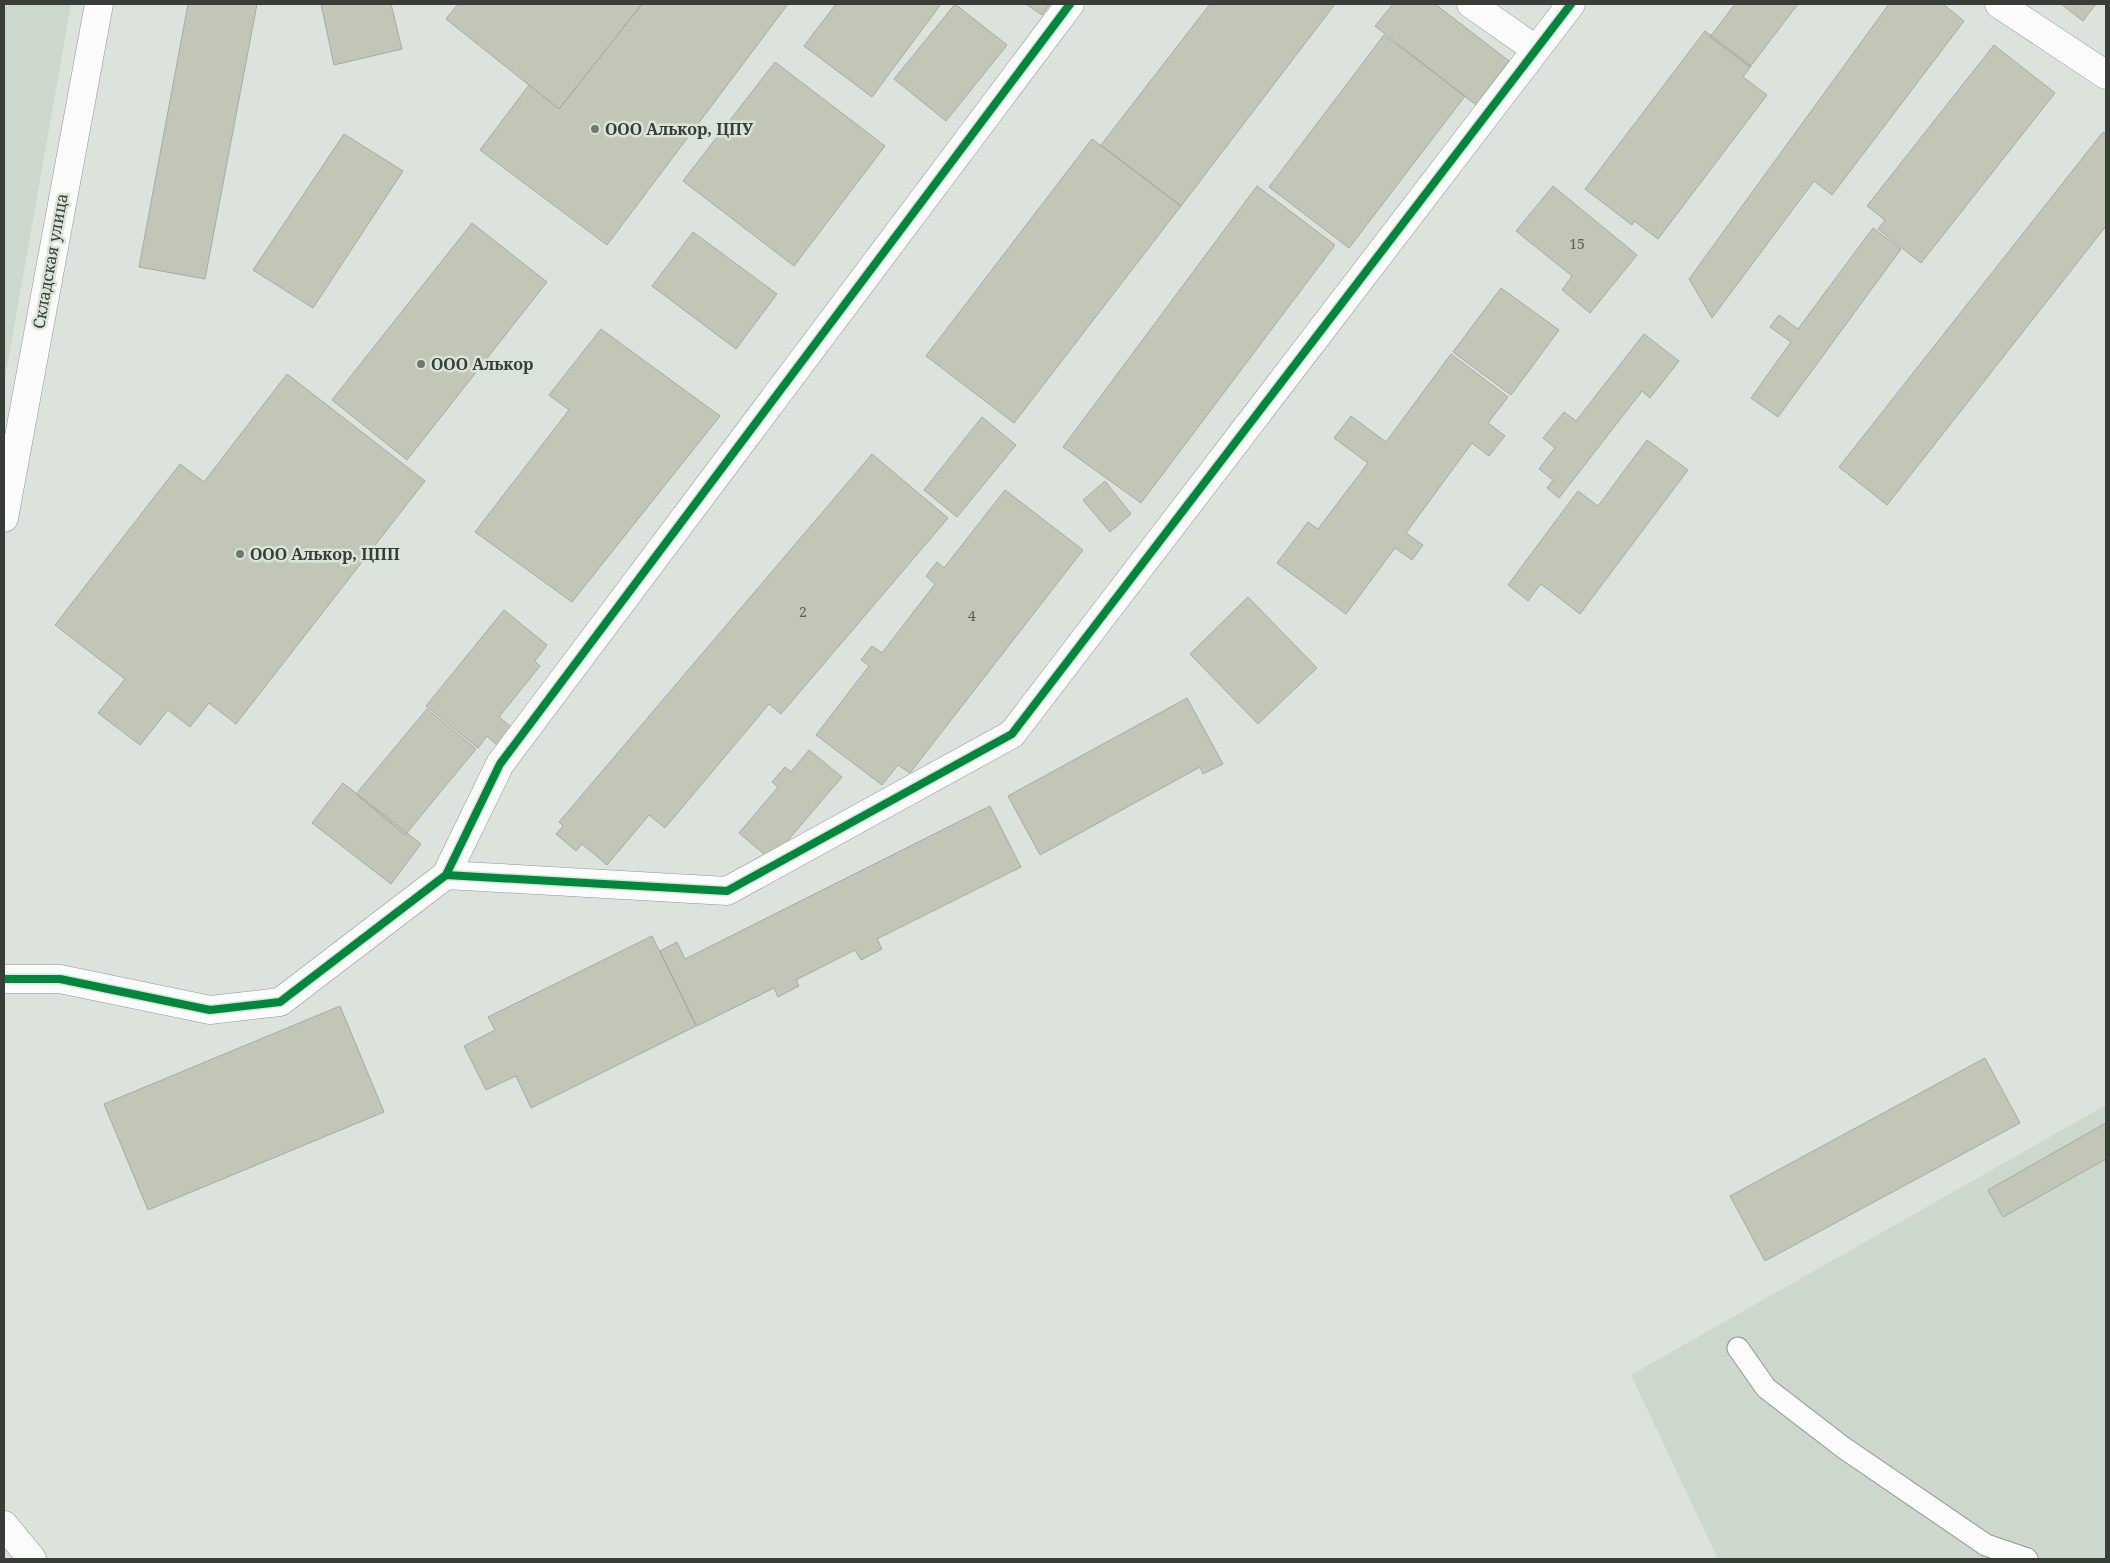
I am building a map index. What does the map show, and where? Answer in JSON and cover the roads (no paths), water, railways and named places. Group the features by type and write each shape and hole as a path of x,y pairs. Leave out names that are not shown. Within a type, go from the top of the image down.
{"street":[{"name":"Складская улица","path":"4,518 99,4"},
{"path":"4,979 60,979 210,1010 280,1002 446,874 500,764 1070,4"},
{"path":"1471,4 1535,49"},
{"path":"446,874 727,891 1012,734 1571,4"},
{"path":"1999,4 2106,75"},
{"path":"4,1525 32,1559"}],"lane":[{"path":"1738,1348 1766,1388 1844,1448 1986,1544 2027,1559"}],"place":[{"name":"ООО Алькор, ЦПУ","path":"595,129"},
{"name":"ООО Алькор","path":"421,364"},
{"name":"ООО Алькор, ЦПП","path":"240,554"}]}
